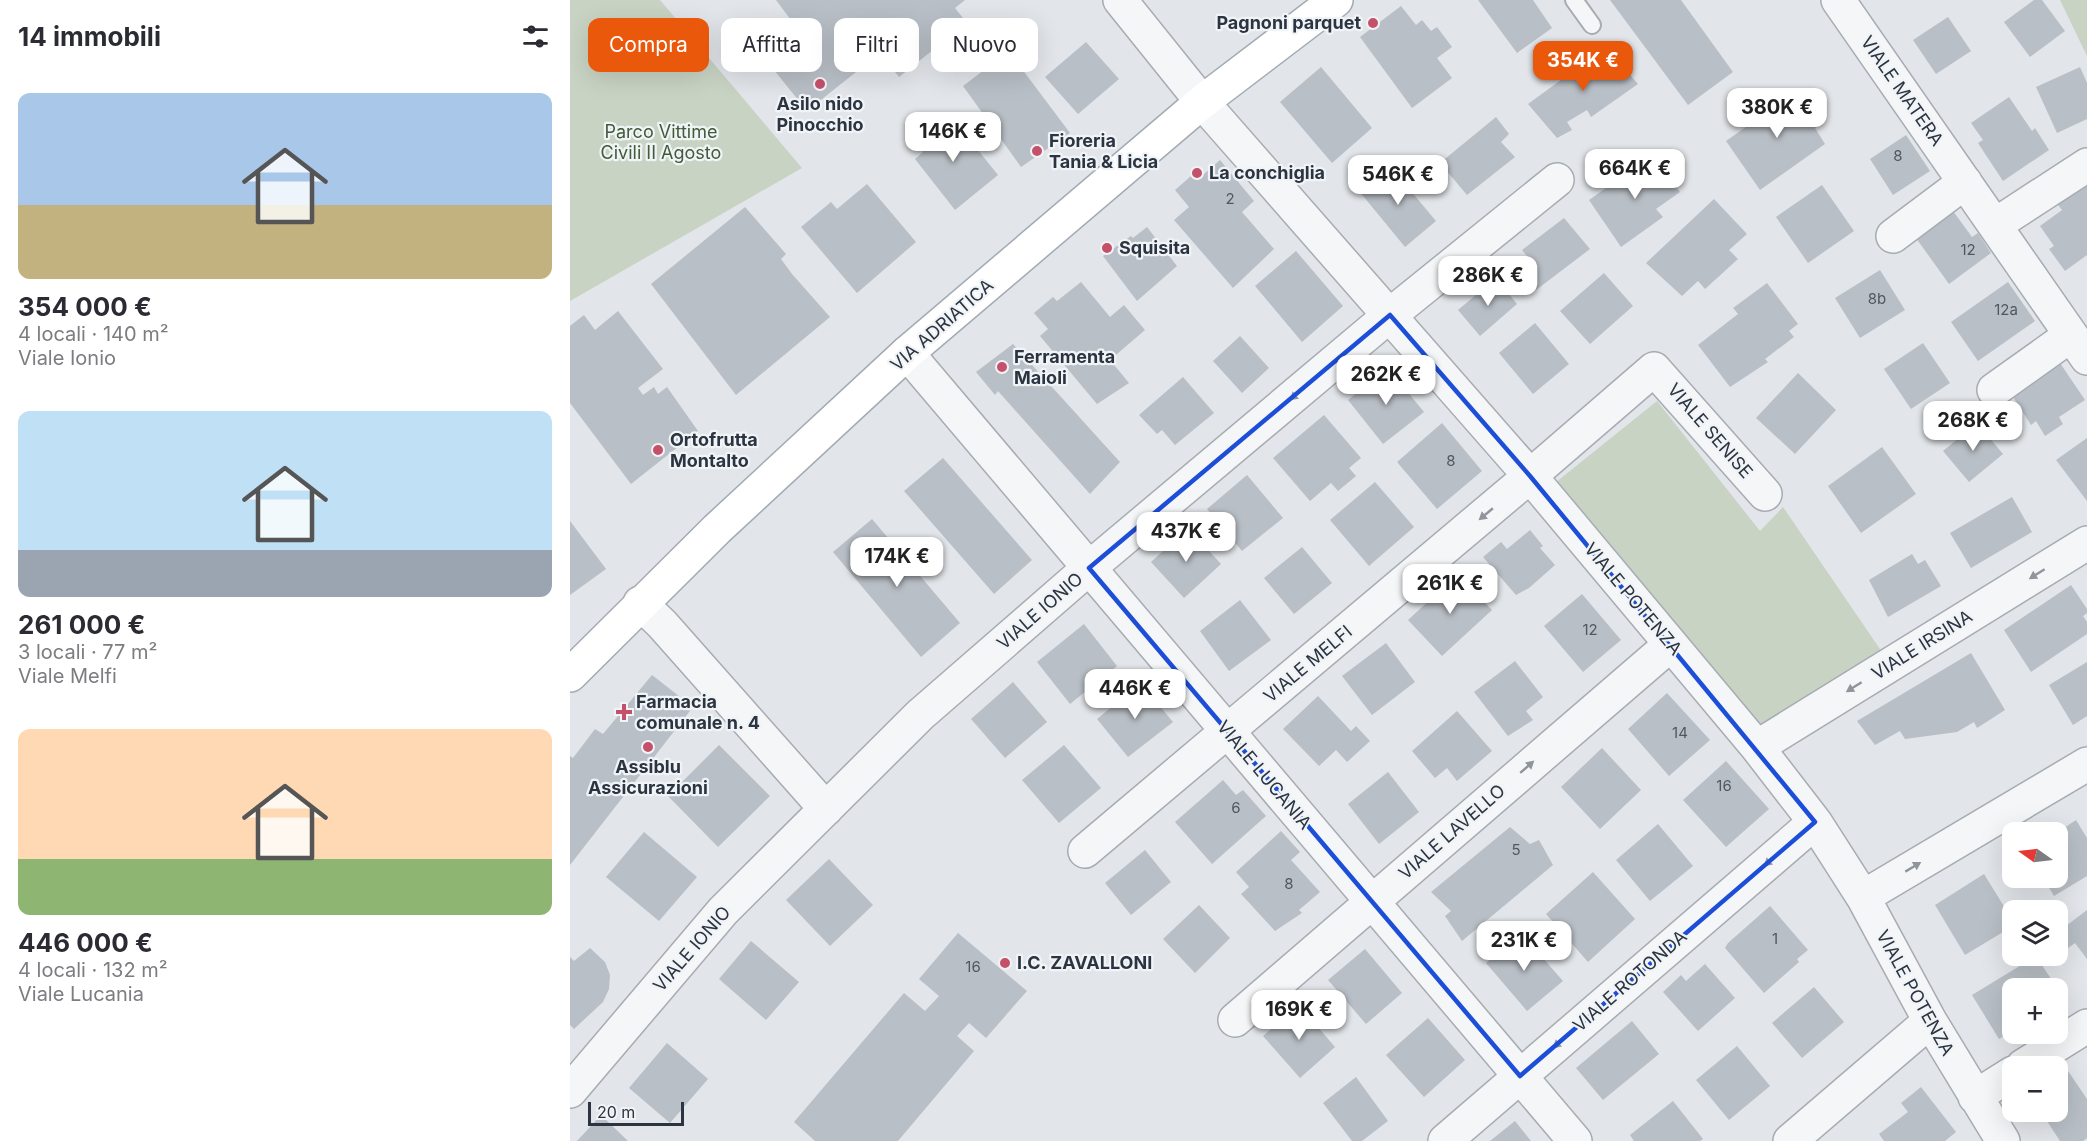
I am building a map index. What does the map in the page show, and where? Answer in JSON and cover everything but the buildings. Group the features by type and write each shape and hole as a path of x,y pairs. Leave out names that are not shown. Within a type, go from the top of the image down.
{"main road":[{"name":"VIA ADRIATICA","path":"570,675 717,529 907,353 1202,102 1336,0"}],"street":[{"name":"VIALE POTENZA","path":"1120,0 1202,102 1530,476 1757,747 1815,822 1863,897 1930,1021 1974,1097 2003,1141"},
{"name":"VIALE MATERA","path":"1838,0 2079,347 1994,390"},
{"path":"1995,225 2087,165"},
{"name":"VIALE IONIO","path":"570,1091 723,911 920,715 1089,568 1390,315 1557,180"},
{"path":"1893,236 1965,182"},
{"name":"VIALE LUCANIA","path":"907,353 1575,1141"},
{"name":"VIALE MELFI","path":"1085,851 1654,369"},
{"name":"VIALE SENISE","path":"1654,369 1765,494"},
{"name":"VIALE IRSINA","path":"1757,747 2087,543"},
{"path":"640,603 826,809"},
{"name":"VIALE LAVELLO","path":"1235,1020 1670,645"},
{"path":"1863,897 2087,764"},
{"name":"VIALE ROTONDA","path":"1445,1141 1815,822"},
{"path":"1790,1141 1930,1021"},
{"path":"2039,1056 2087,1026"},
{"path":"1974,1097 2002,1080"}],"lane":[{"path":"1574,0 1592,25"}],"highlighted area":[{"path":"1390,315 1530,476 1815,822 1520,1076 1089,568"}],"green space":[{"name":"Parco Vittime Civili II Agosto","path":"570,0 660,0 675,18 588,18 588,72 709,72 709,58 802,168 570,301"},
{"path":"2060,0 2087,0 2087,56"},
{"path":"1657,401 1760,531 1783,507 1882,652 1762,727 1555,483"}],"place":[{"name":"Pagnoni parquet","path":"1373,23"},
{"name":"Asilo nido Pinocchio","path":"820,84"},
{"name":"Fioreria Tania & Licia","path":"1037,151"},
{"name":"La conchiglia","path":"1197,173"},
{"name":"Squisita","path":"1107,248"},
{"name":"Ferramenta Maioli","path":"1002,367"},
{"name":"Ortofrutta Montalto","path":"658,450"},
{"name":"Farmacia comunale n. 4","path":"624,712"},
{"name":"Assiblu Assicurazioni","path":"648,747"},
{"name":"I.C. ZAVALLONI","path":"1005,963"}]}
